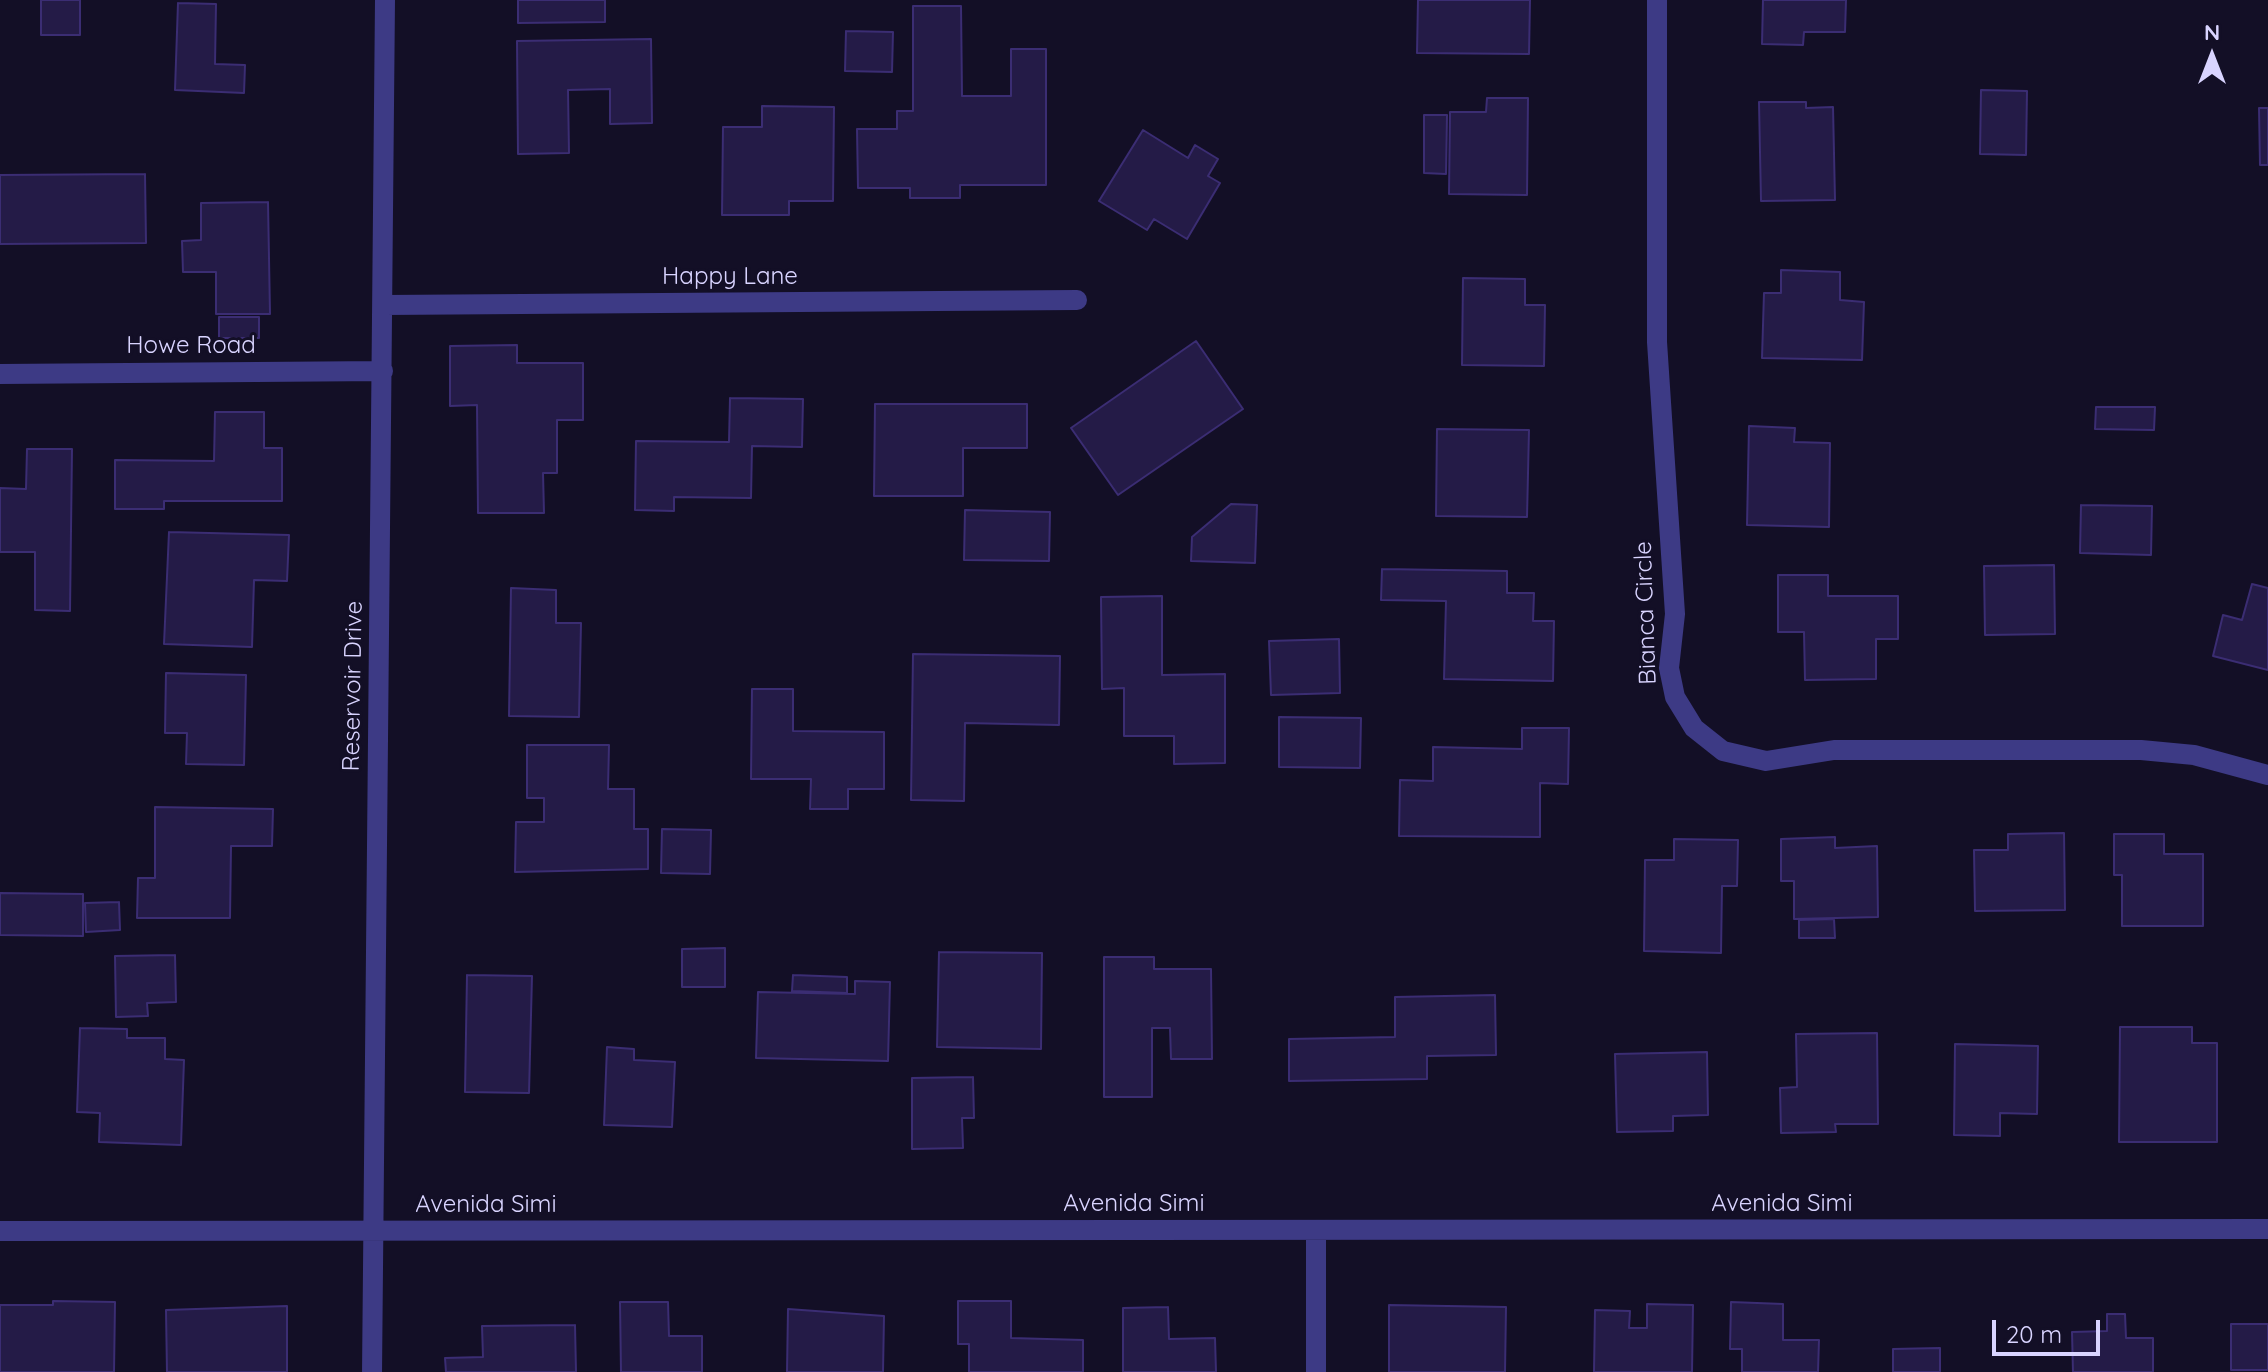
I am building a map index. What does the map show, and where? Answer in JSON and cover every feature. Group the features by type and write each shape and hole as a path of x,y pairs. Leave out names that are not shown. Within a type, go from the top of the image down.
{"street":[{"name":"Reservoir Drive","path":"372,1372 385,0"},
{"name":"Bianca Circle","path":"1657,0 1657,342 1675,614 1669,668 1675,697 1694,728 1723,751 1766,761 1834,750 2141,750 2194,755 2268,775"},
{"name":"Happy Lane","path":"384,305 1077,300"},
{"name":"Howe Road","path":"0,374 383,371"},
{"name":"Avenida Simi","path":"0,1231 2268,1229"},
{"path":"1316,1230 1316,1372"}],"building":[{"path":"41,0 80,0 80,35 41,35"},
{"path":"518,0 605,0 605,22 518,23"},
{"path":"1418,0 1530,0 1529,54 1417,53"},
{"path":"1763,0 1846,0 1845,32 1804,32 1803,45 1762,44"},
{"path":"178,3 216,4 215,64 245,65 244,93 175,90"},
{"path":"913,6 961,6 962,96 1011,96 1011,49 1046,49 1046,185 960,185 960,198 910,198 910,188 858,188 857,129 897,129 897,111 913,111"},
{"path":"846,31 893,32 892,72 845,71"},
{"path":"651,39 652,123 610,124 610,89 568,90 569,153 518,154 517,41"},
{"path":"1981,90 2027,91 2026,155 1980,154"},
{"path":"1487,98 1528,98 1527,195 1449,194 1450,112 1486,112"},
{"path":"1759,102 1806,102 1806,108 1833,107 1835,200 1761,201"},
{"path":"762,106 834,107 833,201 789,201 789,215 722,215 723,127 762,127"},
{"path":"2259,108 2268,108 2268,165 2260,165"},
{"path":"1424,115 1447,115 1446,174 1424,173"},
{"path":"1143,130 1188,158 1195,145 1218,159 1208,176 1220,183 1187,239 1154,219 1147,230 1099,201"},
{"path":"145,174 146,243 0,244 0,175"},
{"path":"268,202 270,314 216,314 216,272 183,272 182,241 201,240 201,203"},
{"path":"1781,270 1840,272 1840,300 1864,302 1862,360 1762,358 1764,293 1781,293"},
{"path":"1463,278 1525,279 1525,305 1545,305 1544,366 1462,365"},
{"path":"219,317 259,317 259,338 219,338"},
{"path":"1196,341 1243,409 1118,495 1071,428"},
{"path":"517,345 517,363 583,363 583,420 557,420 557,473 543,473 544,513 478,513 477,405 450,406 450,346"},
{"path":"730,398 803,399 802,447 752,446 751,498 674,497 674,511 635,510 636,441 729,442"},
{"path":"875,404 1027,404 1027,448 963,448 963,496 874,496"},
{"path":"2096,407 2155,407 2154,430 2095,429"},
{"path":"215,412 264,412 264,448 282,448 282,501 164,501 164,509 115,509 115,460 214,461"},
{"path":"1749,426 1795,428 1794,442 1830,443 1829,527 1747,525"},
{"path":"1437,429 1529,430 1527,517 1436,516"},
{"path":"27,449 72,449 70,611 35,610 35,552 0,552 0,488 26,489"},
{"path":"1231,504 1257,505 1255,563 1191,561 1192,537"},
{"path":"2081,505 2152,506 2151,555 2080,553"},
{"path":"965,510 1050,512 1049,561 964,560"},
{"path":"169,532 289,535 287,581 254,580 252,647 164,644"},
{"path":"2054,565 2055,634 1985,635 1984,566"},
{"path":"1382,569 1507,571 1507,593 1534,593 1533,621 1554,621 1553,681 1444,679 1446,601 1381,600"},
{"path":"1778,575 1828,575 1828,596 1898,596 1898,639 1876,639 1876,679 1805,680 1804,632 1778,632"},
{"path":"2252,584 2268,588 2268,670 2213,656 2223,615 2242,620"},
{"path":"511,588 556,590 556,623 581,623 579,717 509,716"},
{"path":"1162,596 1162,675 1225,674 1225,763 1174,764 1174,736 1124,736 1124,688 1102,689 1101,597"},
{"path":"1339,639 1340,693 1271,695 1269,641"},
{"path":"913,654 1060,656 1059,725 965,723 964,801 911,800"},
{"path":"166,673 246,675 244,765 186,764 187,733 165,733"},
{"path":"752,689 793,689 793,731 884,732 884,789 848,789 848,809 810,809 811,779 751,779"},
{"path":"1279,717 1361,718 1360,768 1279,767"},
{"path":"1522,728 1569,728 1568,784 1540,783 1540,837 1399,836 1400,780 1433,781 1433,747 1522,749"},
{"path":"527,745 609,745 608,789 634,789 634,829 648,829 648,869 515,872 516,822 544,822 544,798 527,798"},
{"path":"155,807 273,809 272,846 231,846 230,918 137,918 138,878 155,878"},
{"path":"662,829 711,830 710,874 661,873"},
{"path":"2064,833 2065,910 1975,911 1974,850 2008,850 2008,834"},
{"path":"2114,834 2164,834 2164,854 2203,854 2203,926 2122,926 2122,875 2114,875"},
{"path":"1835,837 1835,848 1877,846 1878,917 1794,919 1794,881 1781,881 1781,839"},
{"path":"1674,839 1738,840 1737,886 1722,886 1721,953 1644,951 1645,860 1674,860"},
{"path":"0,893 83,894 83,936 0,935"},
{"path":"119,902 120,930 86,932 85,903"},
{"path":"1834,919 1835,938 1799,938 1799,920"},
{"path":"725,948 725,987 682,987 682,949"},
{"path":"939,952 1042,953 1041,1049 937,1047"},
{"path":"175,955 176,1002 147,1003 148,1016 116,1017 115,956"},
{"path":"1104,957 1154,957 1154,969 1211,969 1212,1059 1171,1059 1170,1028 1152,1028 1152,1097 1104,1097"},
{"path":"467,975 532,976 529,1093 465,1092"},
{"path":"793,975 847,977 847,993 792,991"},
{"path":"855,981 890,982 888,1061 756,1058 758,992 855,994"},
{"path":"1495,995 1496,1055 1427,1056 1427,1079 1289,1081 1289,1039 1395,1037 1395,997"},
{"path":"2120,1027 2192,1027 2192,1043 2217,1043 2217,1142 2119,1142"},
{"path":"80,1028 127,1029 127,1038 165,1038 165,1059 184,1060 181,1145 99,1142 100,1113 77,1112"},
{"path":"1877,1033 1878,1124 1835,1124 1836,1132 1781,1133 1780,1088 1797,1087 1796,1034"},
{"path":"1955,1044 2038,1046 2037,1114 2000,1113 2000,1136 1954,1135"},
{"path":"607,1047 634,1049 634,1060 675,1062 672,1127 604,1125"},
{"path":"1707,1052 1708,1115 1673,1116 1673,1131 1617,1132 1615,1054"},
{"path":"973,1077 974,1118 962,1118 963,1148 912,1149 912,1078"},
{"path":"53,1301 115,1302 114,1372 0,1372 0,1305 53,1305"},
{"path":"958,1301 1011,1301 1011,1338 1083,1340 1083,1372 969,1372 969,1344 958,1344"},
{"path":"620,1302 668,1302 669,1336 702,1336 702,1372 621,1372"},
{"path":"1731,1302 1783,1304 1783,1340 1819,1340 1818,1372 1742,1372 1742,1349 1730,1349"},
{"path":"1647,1304 1693,1305 1692,1372 1594,1372 1595,1310 1630,1311 1629,1328 1647,1328"},
{"path":"1389,1305 1506,1307 1505,1372 1389,1372"},
{"path":"287,1306 287,1372 167,1372 166,1310"},
{"path":"1168,1307 1169,1339 1215,1338 1216,1372 1123,1372 1123,1308"},
{"path":"788,1309 884,1316 883,1372 787,1372"},
{"path":"2107,1314 2125,1314 2126,1338 2153,1338 2153,1372 2073,1372 2072,1332 2107,1331"},
{"path":"2231,1324 2268,1324 2268,1370 2231,1370"},
{"path":"575,1325 576,1372 446,1372 445,1358 483,1357 482,1326"},
{"path":"1940,1348 1940,1372 1893,1372 1893,1349"}]}
